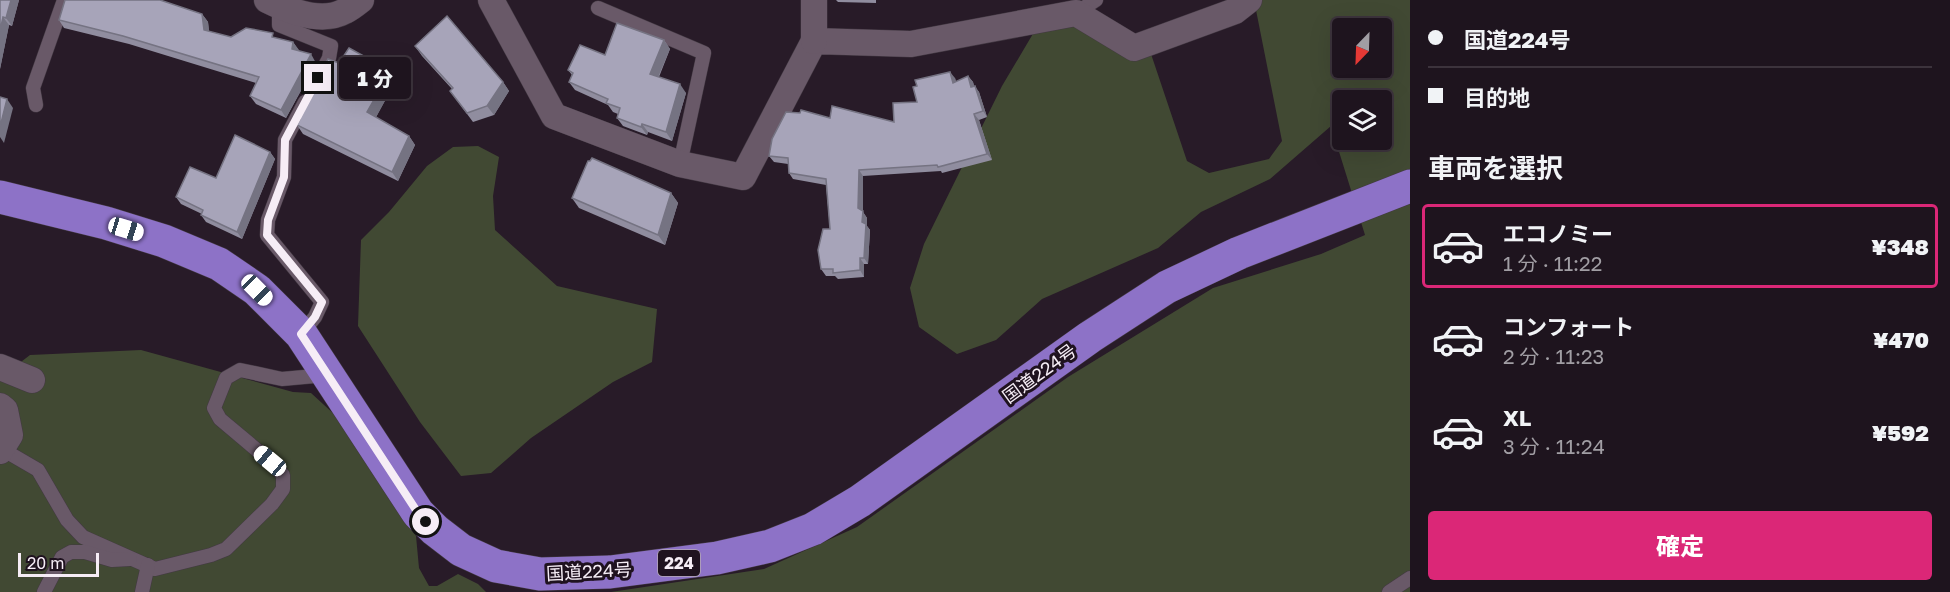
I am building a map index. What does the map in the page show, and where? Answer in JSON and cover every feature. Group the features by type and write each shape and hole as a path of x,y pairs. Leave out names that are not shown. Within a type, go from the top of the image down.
{"highway":[{"name":"国道224号","path":"0,196 106,223 164,241 219,264 257,290 301,334 418,513 461,550 496,567 540,574 610,572 717,558 770,546 813,529 850,507 1090,337 1167,287 1239,253 1410,186"}],"street":[{"path":"273,3 319,17 344,12 361,0"},
{"path":"491,0 554,116 680,164 744,177 814,41 814,0"},
{"path":"814,41 911,44 1086,6 1134,48 1235,11 1249,0"},
{"path":"0,367 32,380"},
{"path":"0,406 5,410 10,435 1,450"}],"lane":[{"path":"36,105 33,88 64,0"},
{"path":"273,3 279,25 331,46 329,58 285,140 284,177 268,220 267,235 322,302 315,317 301,334"},
{"path":"598,8 704,53 680,164"},
{"path":"1,450 38,470 67,520 83,537 155,568 212,555 226,549 272,504 283,489 283,475 270,461 219,419 214,408 226,378 240,370 282,379 328,374"},
{"path":"44,592 62,557 71,552 85,552 112,561 132,559"},
{"path":"142,592 148,566"},
{"path":"1389,592 1410,578"}],"green space":[{"path":"1254,0 1410,0 1410,592 611,592 764,569 857,527 1068,377 1213,288 1321,254 1365,235 1338,150 1392,150 1392,90 1332,90 1332,129 1331,126 1270,179 1201,212 1158,248 1042,299 996,340 957,354 919,327 910,288 924,244 1002,86 1034,32 1074,24 1149,48 1187,161 1209,173 1269,159 1282,141"},
{"path":"478,146 499,157 493,196 495,230 557,286 657,309 652,362 613,382 531,438 491,473 461,476 420,422 358,326 361,240 389,212 427,166 453,147"},
{"path":"141,350 293,392 311,393 335,415 416,536 419,568 429,586 437,586 458,574 478,584 486,592 0,592 0,378 30,355"}],"building":[{"path":"0,0 11,0 6,18 3,17 0,31"},
{"path":"65,0 160,0 202,14 204,30 231,37 246,28 273,33 272,37 293,42 292,49 311,54 281,110 250,96 259,77 123,36 59,20"},
{"path":"447,16 503,82 487,106 467,113 450,91 453,88 415,46"},
{"path":"617,23 664,40 650,74 680,84 666,132 642,124 641,127 617,118 620,108 606,103 608,99 569,82 573,73 568,70 580,45 605,55"},
{"path":"349,48 373,61 387,77 367,112 409,136 392,172 297,125 300,119 297,117 328,59 339,63"},
{"path":"950,72 953,83 968,76 971,87 975,86 983,111 974,114 987,154 938,167 937,165 859,170 858,208 863,211 862,222 866,224 864,258 860,258 860,270 833,273 833,269 821,269 818,250 823,229 830,229 826,179 789,173 788,158 769,156 772,139 786,112 800,113 801,110 830,118 832,106 894,122 893,103 917,102 913,87 917,86 915,80"},
{"path":"0,97 7,99 0,127"},
{"path":"235,135 270,152 237,232 201,215 203,210 176,197 190,167 216,178"},
{"path":"592,158 671,193 658,235 572,198 588,161"}],"route":[{"path":"318,78 285,140 284,177 268,220 267,235 322,302 315,317 301,334 426,522"}]}
